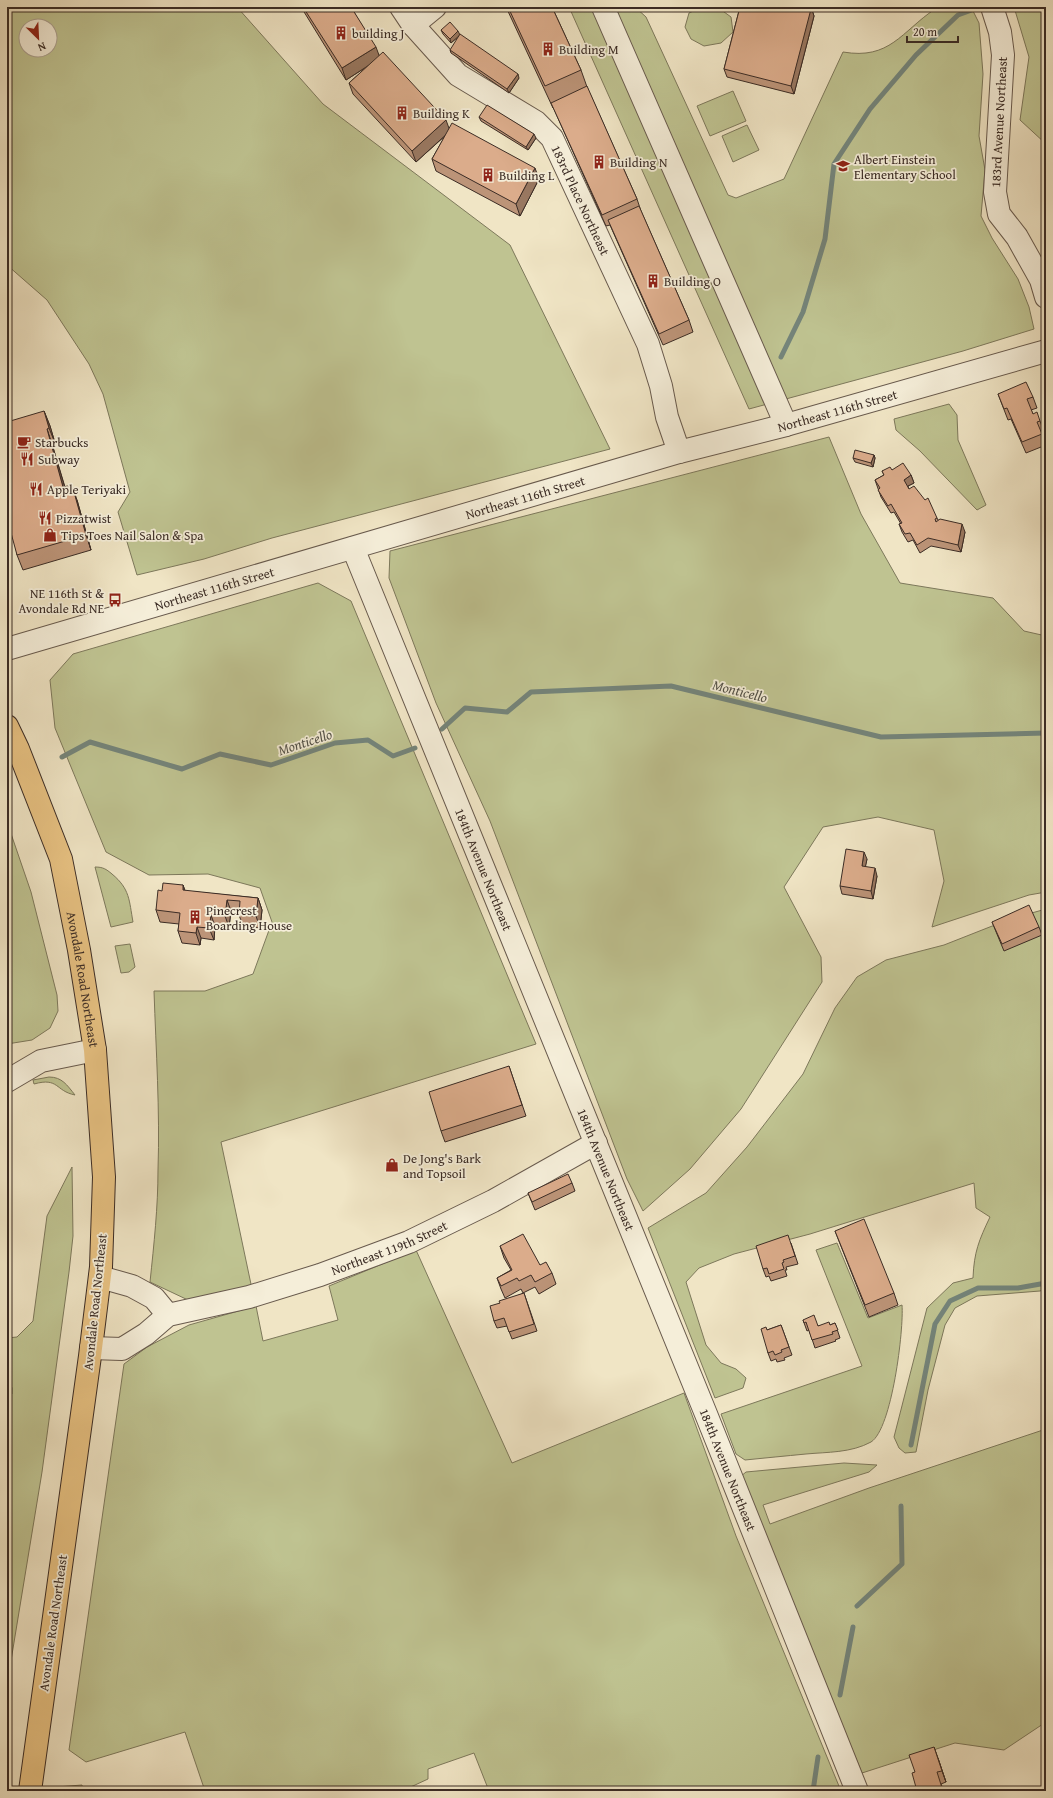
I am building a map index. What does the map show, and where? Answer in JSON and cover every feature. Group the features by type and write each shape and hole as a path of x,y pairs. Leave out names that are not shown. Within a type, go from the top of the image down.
{"main road":[{"name":"Avondale Road Northeast","path":"7,726 18,749 61,859 79,950 95,1050 104,1177 100,1277 30,1791"}],"street":[{"name":"183rd Place Northeast","path":"401,7 413,25 458,74 536,122 552,138 648,344 661,386 667,416 679,452"},
{"path":"413,25 435,7"},
{"path":"603,7 786,424"},
{"name":"183rd Avenue Northeast","path":"992,7 1000,32 1003,55 995,192 999,214 1017,237 1041,280 1046,297"},
{"name":"Northeast 116th Street","path":"7,649 679,452 786,424 1046,351"},
{"name":"184th Avenue Northeast","path":"353,548 706,1414 857,1791"},
{"path":"7,1081 41,1061 95,1050"},
{"name":"Northeast 119th Street","path":"91,1348 122,1349 146,1334 168,1315 249,1297 320,1275 409,1242 493,1201 596,1143"},
{"path":"100,1277 132,1286 154,1298 168,1315"}],"green space":[{"path":"7,7 237,7 323,104 510,245 610,449 272,538 204,559 137,575 118,512 130,492 103,394 89,364 47,300 7,265"},
{"name":"Albert Einstein Elementary School","path":"569,7 635,7 646,17 728,195 736,198 784,179 843,52 872,52 884,48 894,42 935,9 943,7 971,7 979,23 983,74 979,136 985,170 981,216 992,238 1018,279 1029,307 1034,329 963,351 749,409"},
{"path":"702,7 720,9 731,17 733,32 721,43 704,46 691,39 685,27 689,13"},
{"path":"1014,7 1046,7 1046,144 1020,120 1029,57"},
{"path":"733,91 746,121 710,136 697,106"},
{"path":"747,125 759,150 733,162 722,136"},
{"path":"949,404 957,415 958,440 986,505 977,510 920,451 896,430 894,419"},
{"path":"829,437 861,514 900,583 993,598 1024,631 1046,636 1046,892 1029,895 932,927 944,881 934,830 878,817 823,827 784,887 821,957 822,982 741,1109 690,1169 643,1211 627,1179 490,821 436,703 389,578 390,551"},
{"path":"318,583 351,601 536,1044 221,1142 252,1289 188,1300 150,1282 157,1212 158,1184 158,1103 154,991 205,991 253,974 272,922 260,888 208,874 149,875 106,852 55,728 50,680 73,654"},
{"path":"7,822 31,892 57,995 58,1011 50,1028 32,1040 7,1044"},
{"path":"95,867 100,867 112,874 118,879 126,890 133,922 111,927"},
{"path":"1046,909 1046,1289 1040,1291 977,1296 955,1308 945,1325 928,1390 916,1452 905,1453 899,1448 894,1437 927,1308 953,1283 973,1278 978,1246 990,1217 976,1208 974,1183 810,1234 734,1254 699,1268 686,1282 706,1345 721,1363 736,1369 746,1378 743,1388 715,1398 648,1228 706,1193 747,1147 803,1074 835,1008 857,977 886,960 944,945 1010,919"},
{"path":"130,944 135,967 129,972 121,973 115,946"},
{"path":"54,1077 61,1080 75,1095 64,1091 53,1083 42,1082 34,1084 33,1080"},
{"path":"72,1167 73,1236 69,1272 42,1472 7,1685 7,1397 12,1394 12,1388 7,1375 7,1338 17,1337 33,1321 47,1216"},
{"path":"837,1243 868,1318 902,1305 899,1355 891,1399 885,1418 878,1433 871,1442 863,1446 839,1451 745,1460 736,1454 721,1414 862,1366 816,1250"},
{"path":"416,1250 512,1463 684,1393 736,1536 841,1791 489,1791 474,1753 428,1769 428,1779 402,1791 205,1791 185,1732 86,1762 69,1750 124,1364 147,1347 189,1325 256,1306 263,1341 338,1320 329,1286"},
{"path":"1046,1429 1046,1722 1004,1750 955,1743 862,1773 759,1528 740,1477 746,1472 844,1463 877,1465 869,1472 763,1505 770,1524 869,1488"},
{"path":"82,1785 83,1791 57,1791 57,1787"}],"building":[{"name":"building J","path":"303,7 351,7 376,47 342,68"},
{"name":"Building M","path":"508,7 552,7 581,70 545,86"},
{"path":"740,7 808,7 807,8 811,9 791,86 724,69"},
{"path":"450,22 458,31 450,39 441,30"},
{"path":"460,34 518,74 507,89 450,50"},
{"name":"Building K","path":"383,52 446,120 412,151 349,83"},
{"name":"Building N","path":"587,86 637,199 602,215 551,103"},
{"path":"487,105 534,134 526,147 479,117"},
{"name":"Building L","path":"452,123 535,168 516,204 432,159"},
{"name":"Building O","path":"639,206 689,320 659,334 608,220"},
{"path":"1026,382 1033,397 1027,399 1033,414 1037,412 1040,421 1037,422 1042,434 1022,442 1007,408 1004,409 998,394"},
{"path":"44,411 49,428 47,429 63,487 72,485 86,535 17,555 7,518 7,502 9,502 7,494 7,422"},
{"path":"855,450 874,455 871,463 853,458"},
{"path":"903,463 911,475 904,480 909,489 914,486 925,500 928,498 937,518 935,519 936,522 940,519 962,524 958,545 928,538 917,545 910,533 905,534 899,524 902,523 891,504 888,506 878,490 880,488 875,480 884,475 882,471 890,467 892,470"},
{"path":"846,849 864,852 862,866 875,868 871,891 840,886"},
{"path":"163,883 183,885 183,890 258,898 256,916 239,915 240,901 227,900 225,916 211,915 209,928 197,927 196,933 178,931 180,913 156,910 158,890 162,891"},
{"path":"1029,905 1039,927 1002,944 992,922"},
{"path":"509,1066 522,1105 441,1131 429,1092"},
{"path":"568,1174 572,1183 532,1202 528,1193"},
{"path":"864,1219 894,1293 865,1305 835,1231"},
{"path":"523,1234 540,1265 546,1262 552,1273 535,1282 531,1275 519,1281 517,1278 501,1286 497,1278 512,1270 500,1246"},
{"path":"788,1235 795,1256 783,1260 784,1262 782,1263 784,1269 769,1274 767,1268 763,1269 756,1246"},
{"path":"524,1293 534,1324 509,1332 504,1318 494,1321 490,1306 500,1303 499,1301"},
{"path":"814,1315 818,1326 829,1322 830,1325 835,1323 838,1330 832,1332 833,1334 812,1340 806,1322 804,1323 803,1320"},
{"path":"781,1325 789,1347 781,1350 782,1352 775,1355 773,1351 768,1353 761,1329 766,1327 767,1330"},
{"path":"934,1747 942,1771 937,1772 943,1791 917,1791 912,1773 915,1772 909,1755"}],"waterway":[{"path":"781,357 803,312 825,239 834,164 870,109 916,55 958,15 980,7"},
{"name":"Monticello","path":"442,729 465,708 507,712 531,692 671,686 881,737 1046,733"},
{"name":"Monticello","path":"62,757 90,742 182,769 220,754 271,765 335,743 368,740 393,756 415,748"},
{"path":"911,1445 935,1324 950,1301 978,1288 1018,1288 1046,1283"},
{"path":"857,1606 902,1564 901,1506"},
{"path":"840,1695 853,1627"},
{"path":"813,1791 818,1757"}],"place":[{"name":"building J","path":"341,33"},
{"name":"Building M","path":"548,49"},
{"name":"Building K","path":"402,113"},
{"name":"Building N","path":"599,162"},
{"name":"Albert Einstein Elementary School","path":"843,166"},
{"name":"Building L","path":"488,175"},
{"name":"Building O","path":"653,281"},
{"name":"Starbucks","path":"24,442"},
{"name":"Subway","path":"27,459"},
{"name":"Apple Teriyaki","path":"36,489"},
{"name":"Pizzatwist","path":"45,518"},
{"name":"Tips Toes Nail Salon & Spa","path":"50,535"},
{"name":"NE 116th St & Avondale Rd NE","path":"115,600"},
{"name":"Pinecrest Boarding House","path":"195,917"},
{"name":"De Jong's Bark and Topsoil","path":"392,1165"}]}
